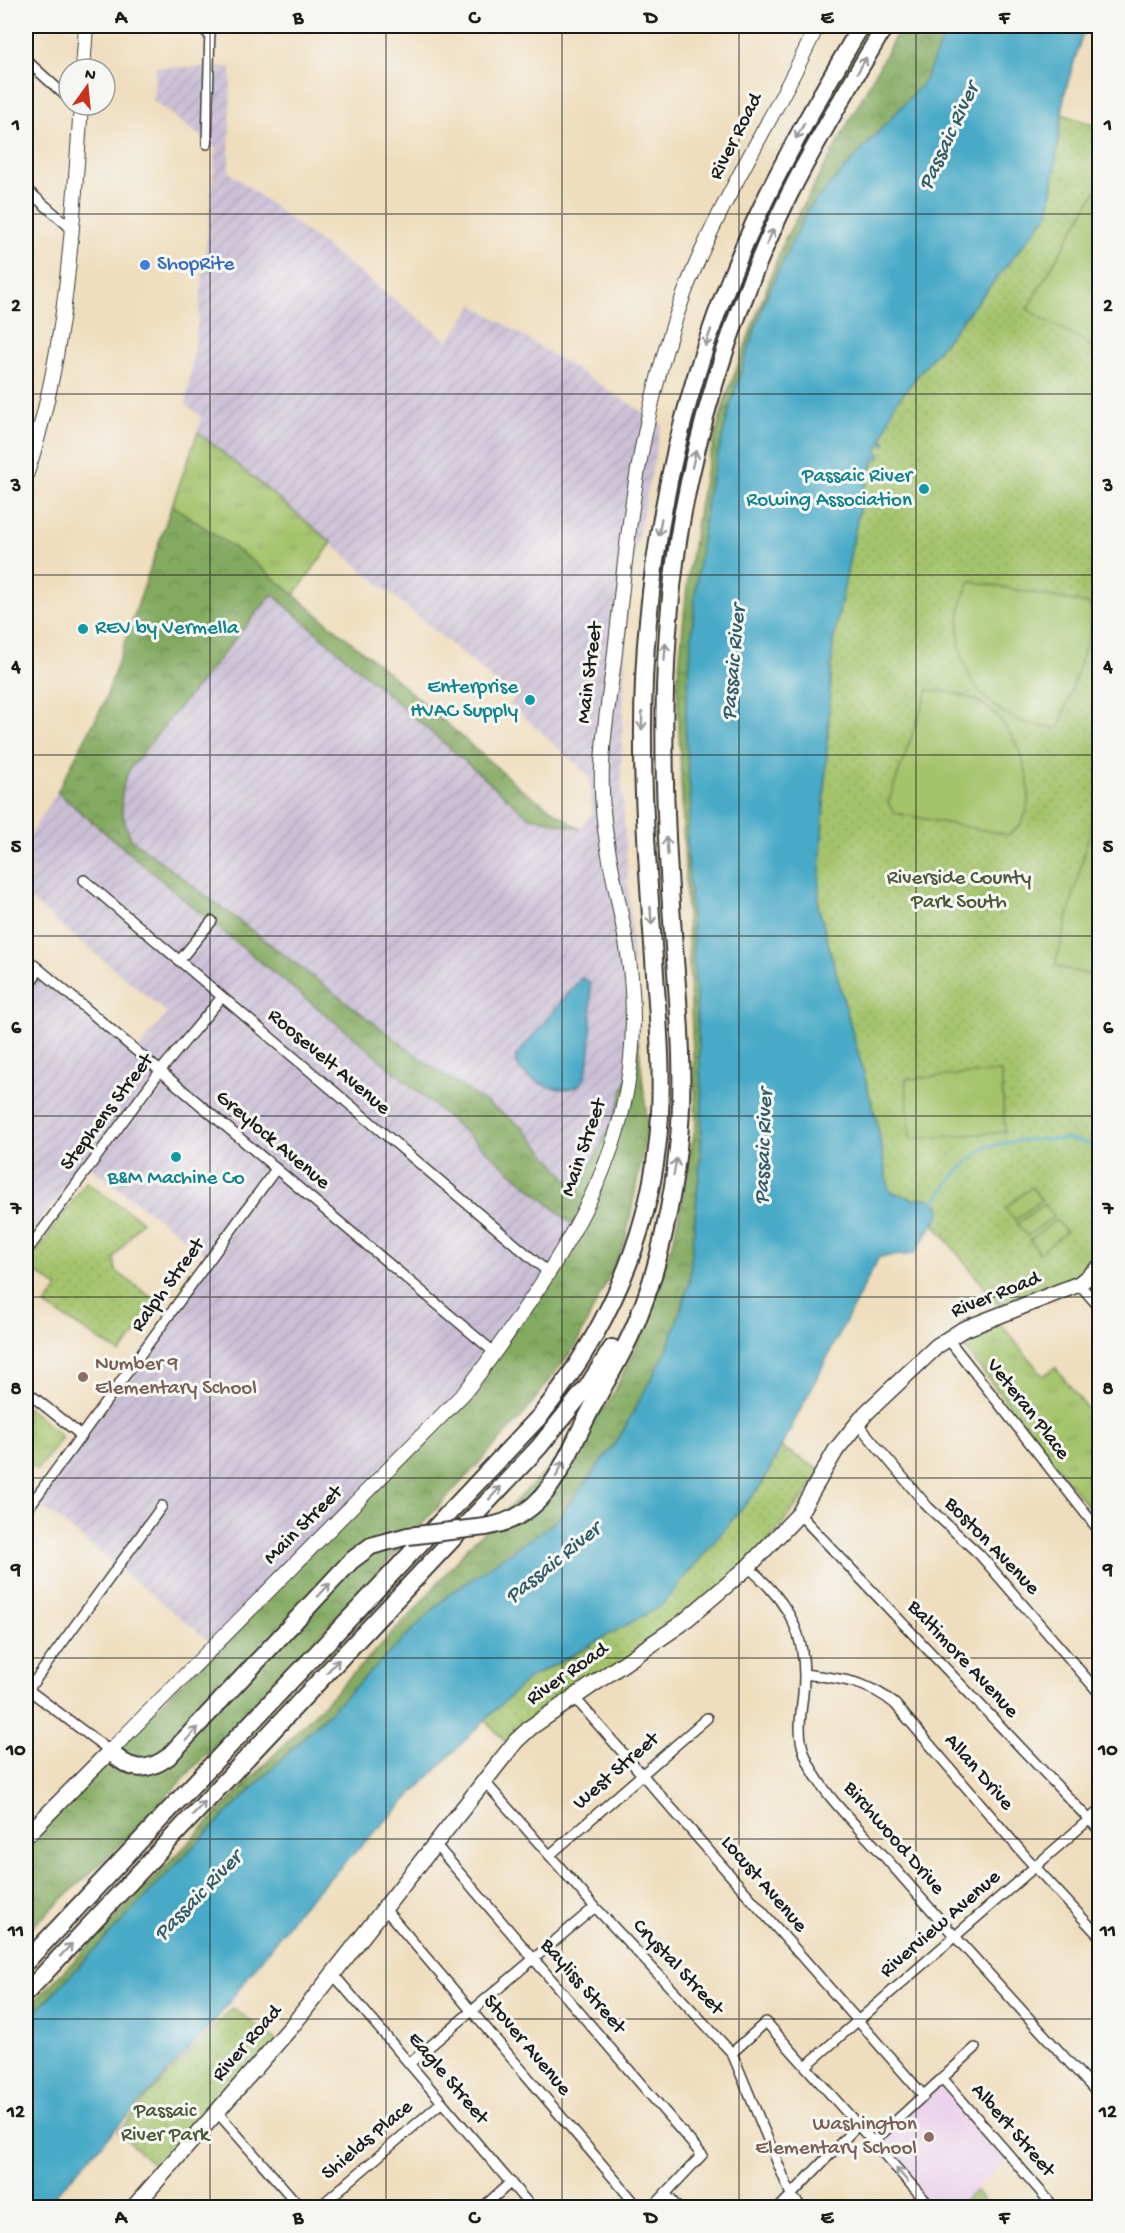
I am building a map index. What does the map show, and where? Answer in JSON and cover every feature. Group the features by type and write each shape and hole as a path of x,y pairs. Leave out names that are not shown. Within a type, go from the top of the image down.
{"highway":[{"path":"26,1962 540,1414 571,1374 597,1332 629,1264 644,1219 654,1170 661,1100 642,726 648,620 662,518 684,415 716,315 756,219 856,26"},
{"path":"820,97 861,26"},
{"path":"110,1751 121,1762 139,1769 149,1768 168,1757 351,1561 382,1542 408,1536 484,1527 507,1522 527,1512 551,1486 640,1315 653,1275 678,1149 681,1100 663,792 662,726 668,622 681,521 713,387 755,270 804,166 885,26"},
{"path":"26,1993 557,1426 588,1386 627,1319 648,1272 663,1224"},
{"path":"26,1950 168,1812"}],"main road":[{"name":"River Road","path":"133,2208 333,1974 434,1842 531,1727 681,1624 748,1567 799,1514 836,1450 866,1413 948,1339 1000,1314 1079,1284 1100,1267"},
{"name":"Main Street","path":"26,1836 110,1751"}],"street":[{"path":"84,57 86,26"},
{"path":"199,26 210,30 207,144"},
{"name":"River Road","path":"694,268 813,27"},
{"path":"26,60 57,88"},
{"path":"26,476 58,356 72,229 78,117"},
{"path":"26,189 72,229"},
{"name":"Main Street","path":"110,1751 464,1393 495,1353 549,1273 585,1214 603,1174 617,1131 628,1078 633,1018 631,975 607,839 602,768 637,474 654,397 677,316 694,268"},
{"name":"Roosevelt Avenue","path":"84,880 549,1273"},
{"path":"179,961 212,921"},
{"name":"Greylock Avenue","path":"26,958 495,1353"},
{"path":"26,989 39,970"},
{"name":"Stephens Street","path":"26,1252 161,1070 222,997"},
{"name":"Ralph Street","path":"26,1511 276,1169"},
{"path":"1079,1284 1100,1308"},
{"name":"Veteran Place","path":"948,1339 1100,1532"},
{"path":"26,1391 82,1436"},
{"name":"Boston Avenue","path":"858,1424 928,1507 980,1555 1100,1694"},
{"path":"110,1751 27,1689 162,1506"},
{"name":"Baltimore Avenue","path":"799,1514 1100,1831"},
{"name":"Birchwood Drive","path":"748,1567 774,1589 791,1617 801,1647 804,1674 800,1739 819,1781 955,1938 1100,2096"},
{"name":"Allan Drive","path":"804,1674 852,1680 885,1696 1035,1867 1100,1937"},
{"name":"Locust Avenue","path":"574,1697 924,2096"},
{"name":"West Street","path":"550,1854 707,1718"},
{"name":"Crystal Street","path":"484,1781 595,1907 732,2053 791,2195 802,2208"},
{"name":"Riverview Avenue","path":"806,2066 1100,1810"},
{"name":"Bayliss Street","path":"434,1842 702,2155 665,2193"},
{"path":"410,2063 595,1907"},
{"name":"Stover Avenue","path":"384,1908 639,2208"},
{"name":"Eagle Street","path":"333,1974 532,2208"},
{"path":"732,2053 766,2022 932,2208"},
{"path":"873,2142 975,2048"},
{"name":"Albert Street","path":"943,2079 1055,2208"},
{"name":"Shields Place","path":"318,2208 442,2102"},
{"path":"217,2112 301,2208"},
{"path":"779,2208 857,2126"},
{"path":"482,2208 511,2182"},
{"path":"652,2208 665,2193 678,2208"}],"shaded area":[{"path":"156,67 231,67 229,172 448,341 474,305 662,424 635,547 626,622 621,771 638,1041 616,1114 578,1191 523,1127 432,1067 131,839 123,821 120,792 130,768 272,594 528,816 580,829 592,813 590,777 510,704 515,698 198,432 201,416 186,405 199,315 216,148 153,101"},
{"path":"57,792 218,928 355,1038 581,1231 465,1399 217,1647 34,1500 211,1258 85,1163 26,1238 26,956 138,1050 167,1013 26,896 26,841"},
{"path":"943,2079 1010,2156 975,2189 991,2207 932,2207 873,2142"}],"green space":[{"path":"901,26 948,26 925,82 808,209 766,297 734,392 708,492 695,597 685,723 691,806 687,840 702,1102 701,1152 689,1285 668,1348 618,1440 556,1522 448,1595 188,1852 26,2022 26,2010 413,1612 468,1547 558,1460 611,1399 644,1328 675,1234 696,1123 677,686 688,576 704,479 725,400 784,241"},
{"name":"Riverside County Park South","path":"1062,114 1100,127 1100,1267 1013,1310 999,1306 935,1225 941,1208 929,1198 913,1199 889,1191 877,1122 818,906 833,643 862,495 894,405 1049,213"},
{"path":"1099,186 1100,350 1027,309"},
{"path":"198,432 332,543 294,595 254,562 172,505"},
{"path":"172,505 254,562 383,668 519,787 580,829 528,816 272,594 130,768 123,786 122,812 131,839 432,1067 523,1127 578,1191 616,1114 638,1041 648,1127 625,1243 576,1345 523,1415 317,1638 116,1849 26,1933 26,1839 465,1399 580,1231 355,1038 218,928 57,792 104,703"},
{"path":"970,581 1089,604 1096,614 1059,728 1031,724 1007,714 987,700 972,680 963,658 959,633 961,607"},
{"path":"928,690 953,693 977,701 1002,722 1012,737 1026,772 1028,790 1027,807 1022,822 1009,835 895,813 888,803"},
{"path":"1091,828 1099,831 1099,977 1055,966"},
{"path":"1001,1072 1005,1132 910,1139 906,1079"},
{"path":"86,1182 142,1221 114,1258 116,1271 160,1304 120,1353 45,1305 58,1288 27,1265"},
{"path":"1032,1187 1041,1200 1015,1220 1005,1208"},
{"path":"1044,1204 1054,1216 1027,1236 1017,1224"},
{"path":"1056,1220 1066,1232 1039,1253 1030,1240"},
{"path":"1001,1324 1043,1376 1055,1367 1099,1424 1099,1521 960,1342"},
{"path":"26,1406 62,1437 37,1470 26,1460"},
{"path":"781,1447 823,1472 748,1567 511,1747 485,1720 528,1679 587,1649 762,1484"},
{"name":"Passaic River Park","path":"233,2008 278,2042 163,2174 119,2132 149,2095"},
{"path":"975,2191 989,2207 956,2207"}],"water":[{"name":"Passaic River","path":"948,26 1085,26 1065,92 1049,213 894,405 882,440 886,442 884,445 880,444 877,452 881,455 879,459 875,458 862,495 833,643 818,906 877,1122 889,1191 913,1199 929,1198 941,1209 939,1216 914,1254 879,1257 762,1484 661,1606 528,1679 300,1908 214,2022 44,2207 26,2207 26,2022 188,1852 448,1595 556,1521 618,1440 668,1348 689,1284 701,1152 702,1102 687,840 691,806 685,723 695,597 708,492 734,392 766,297 808,209 924,82"},
{"path":"581,978 590,982 591,1019 588,1064 581,1083 565,1089 554,1088 523,1073 517,1065 516,1056"}],"waterway":[{"path":"934,1202 958,1171 985,1147 1023,1140 1068,1139 1100,1146"}],"place":[{"name":"ShopRite","path":"145,265"},
{"name":"Passaic River Rowing Association","path":"924,489"},
{"name":"REV by Vermella","path":"83,629"},
{"name":"Enterprise HVAC Supply","path":"530,700"},
{"name":"B&M Machine Co","path":"176,1157"},
{"name":"Number 9 Elementary School","path":"83,1377"},
{"name":"Washington Elementary School","path":"929,2137"}]}
